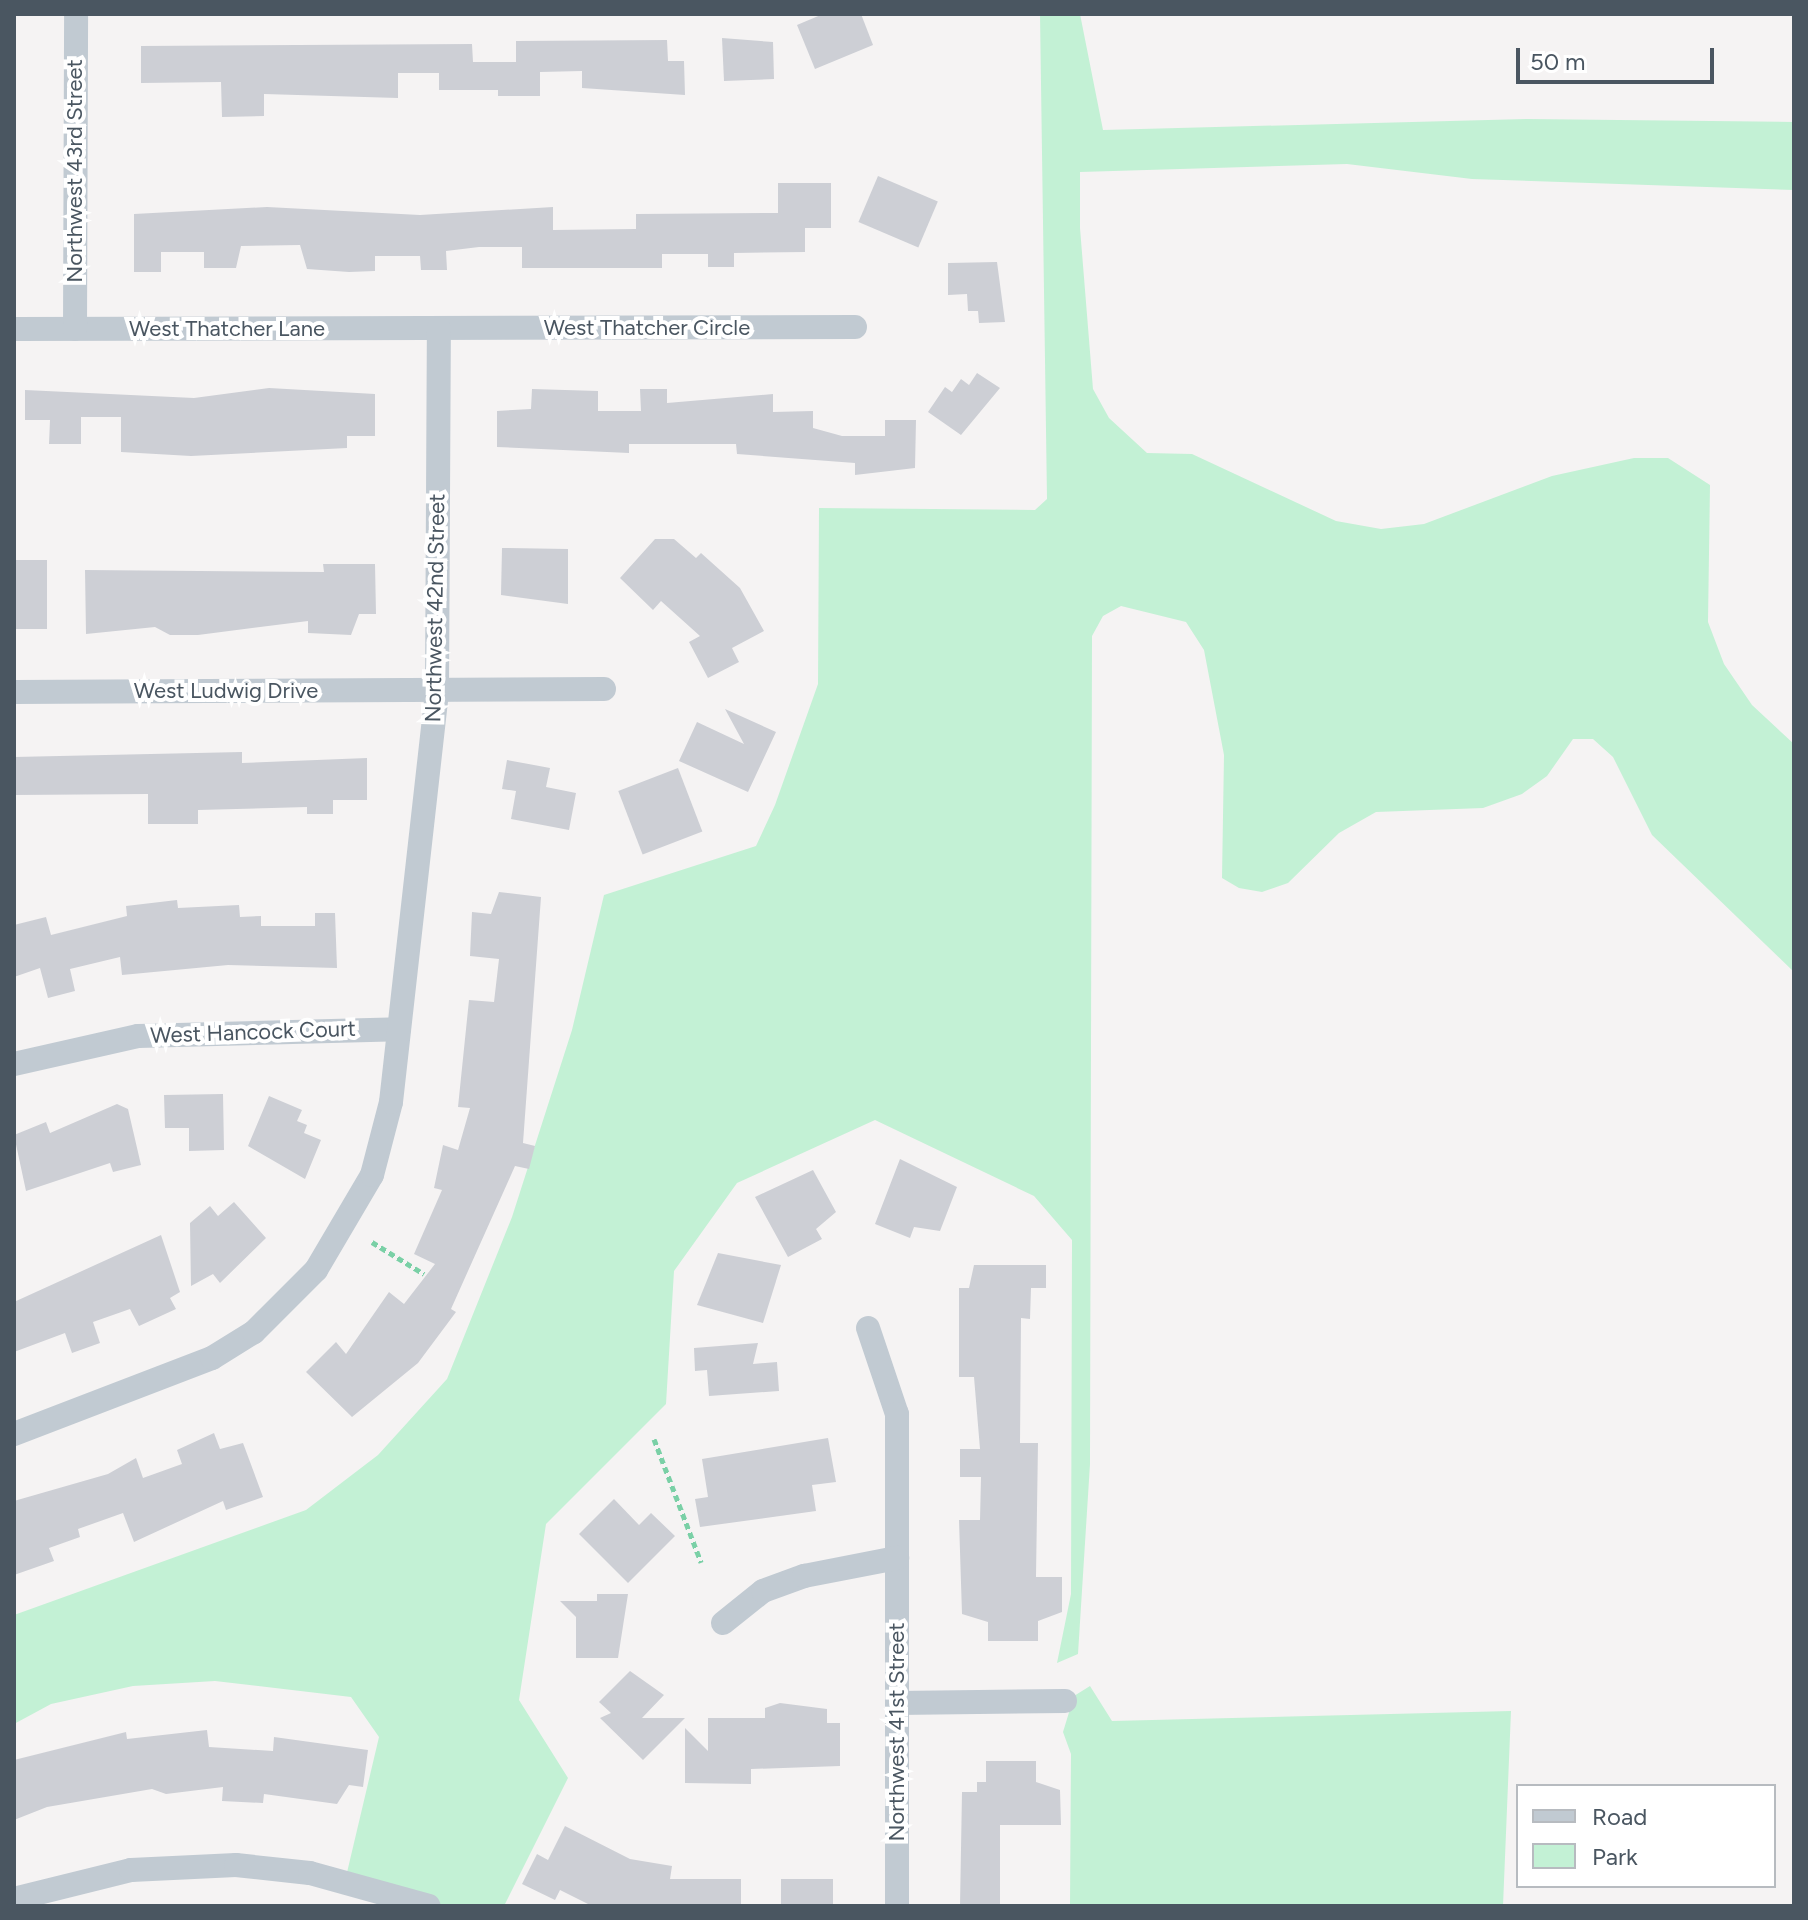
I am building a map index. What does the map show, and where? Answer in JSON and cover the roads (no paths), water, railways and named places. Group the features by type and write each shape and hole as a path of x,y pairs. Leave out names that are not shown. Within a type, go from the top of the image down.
{"street":[{"name":"Northwest 43rd Street","path":"75,329 76,14"},
{"name":"West Thatcher Circle","path":"439,329 855,327"},
{"name":"West Thatcher Lane","path":"14,329 439,329"},
{"name":"Northwest 42nd Street","path":"14,1434 212,1358 289,1301 344,1232 372,1175 391,1102 437,690 439,329"},
{"name":"West Ludwig Drive","path":"14,692 604,689"},
{"name":"West Hancock Court","path":"14,1064 138,1036 399,1029"},
{"name":"Northwest 41st Street","path":"868,1328 897,1414 897,1906"},
{"path":"723,1623 763,1591 804,1576 897,1558"},
{"path":"897,1703 1065,1701"},
{"path":"27,1899 131,1870 236,1865 310,1873 429,1906"}]}
